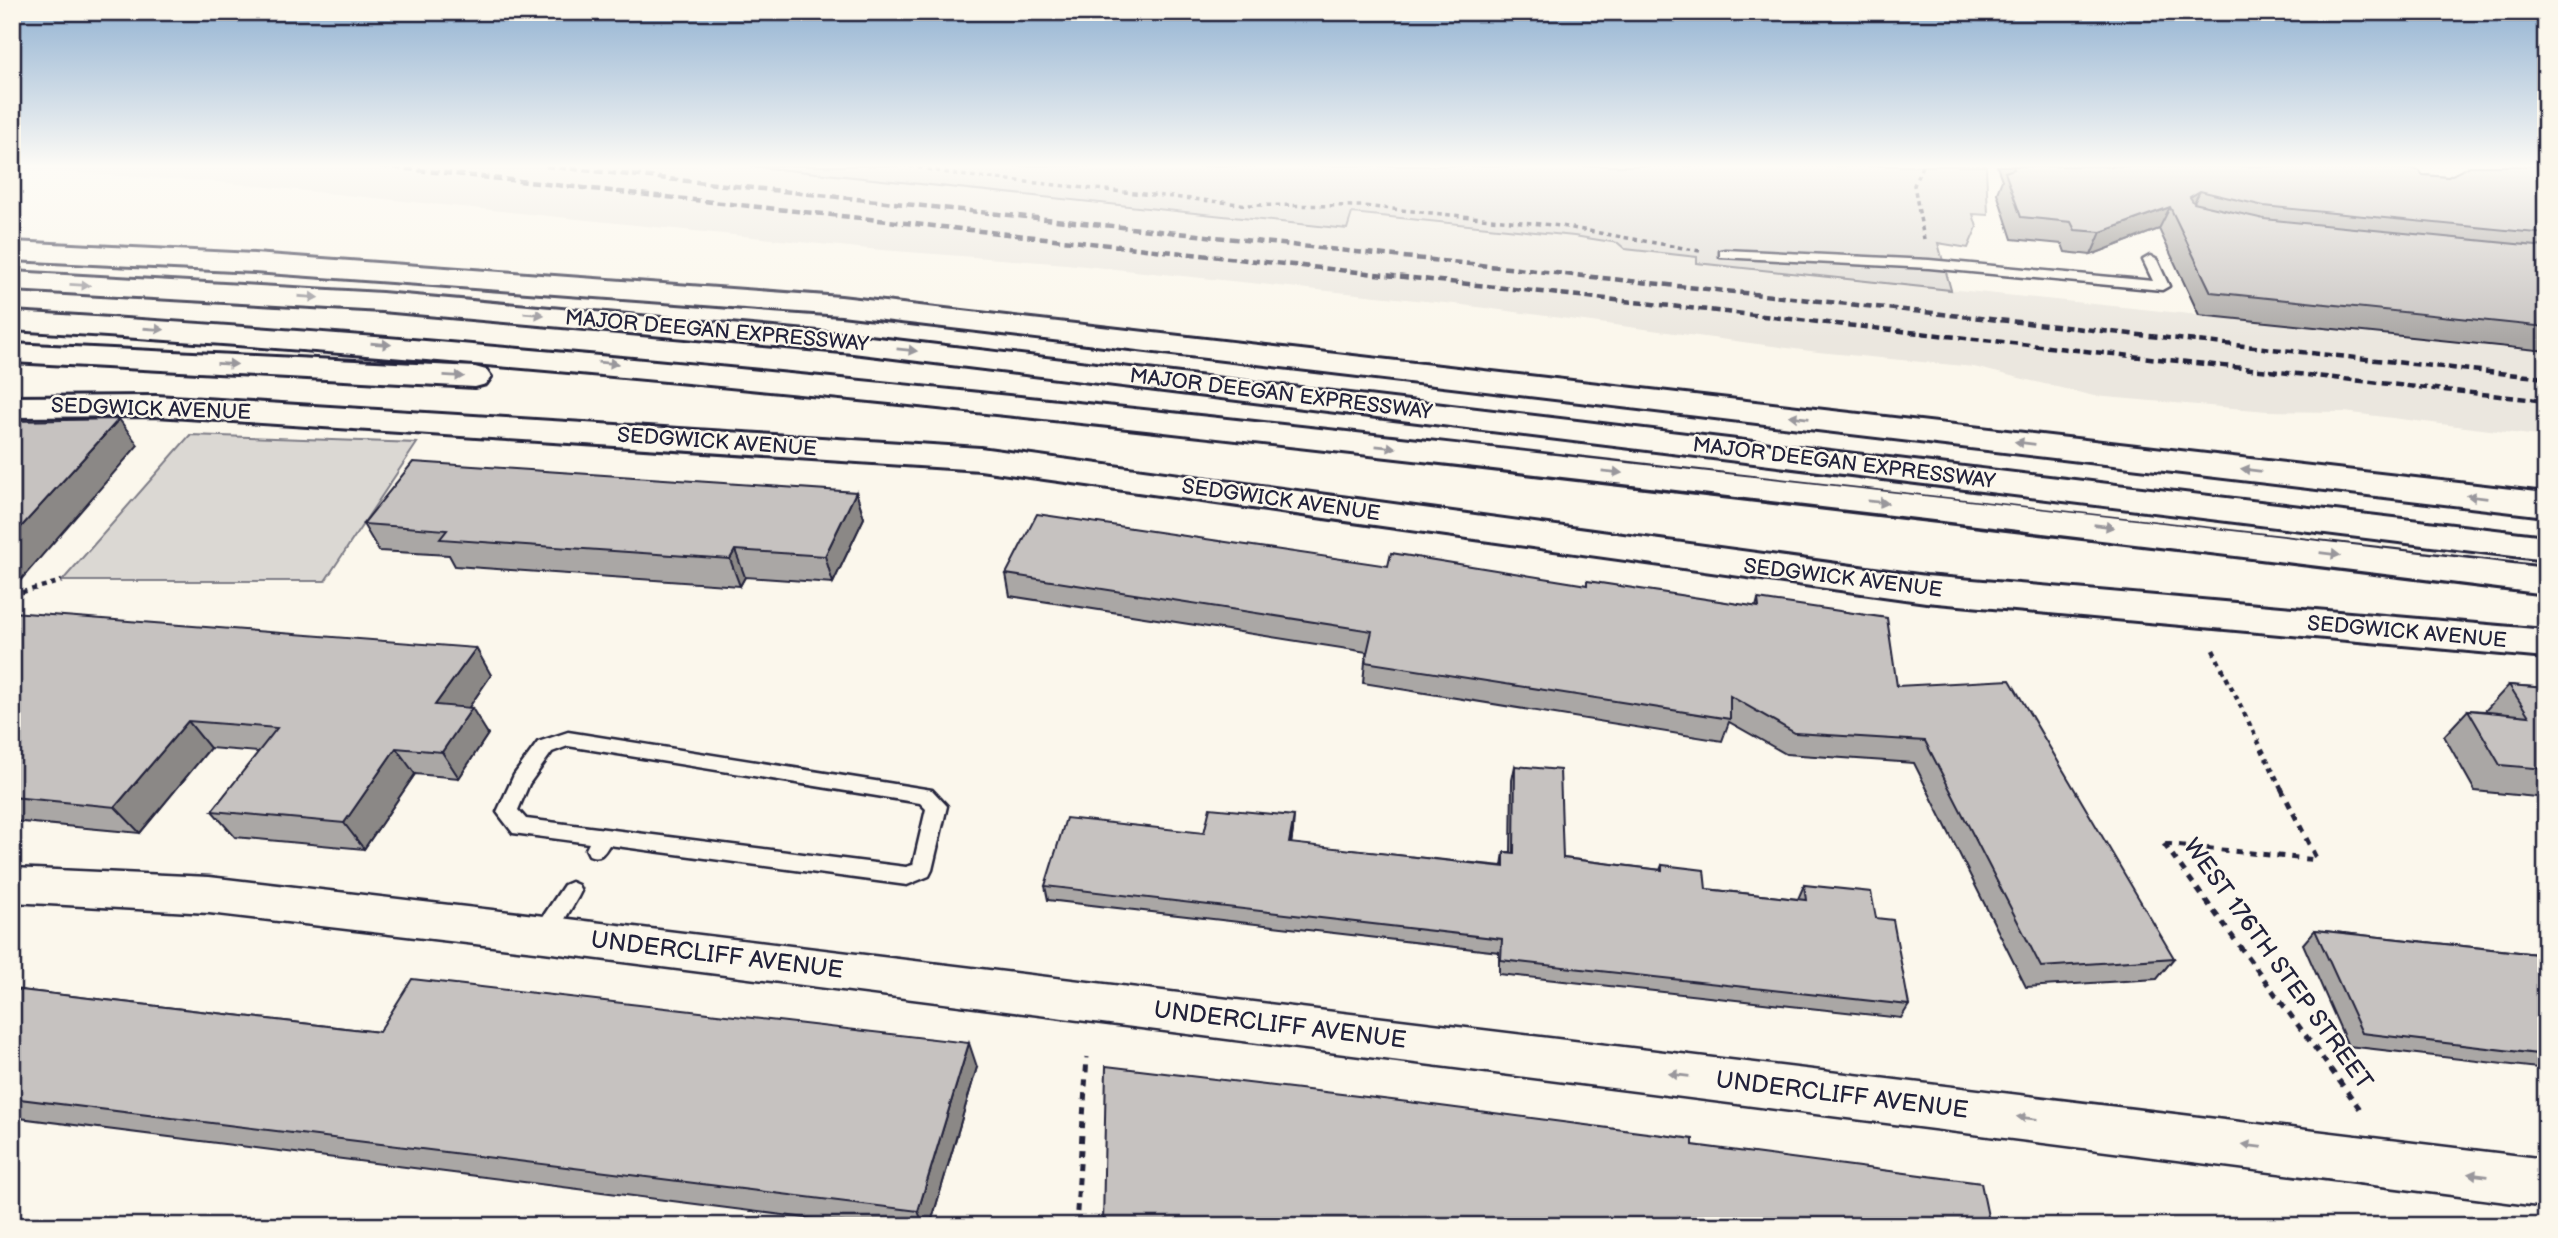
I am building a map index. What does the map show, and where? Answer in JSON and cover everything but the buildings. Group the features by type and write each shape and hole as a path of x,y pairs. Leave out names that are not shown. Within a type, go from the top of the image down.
{"main road":[{"path":"12,233 236,243 593,268 841,306"},
{"name":"MAJOR DEEGAN EXPRESSWAY","path":"12,251 254,263 841,306 2546,505"},
{"name":"MAJOR DEEGAN EXPRESSWAY","path":"12,281 382,302 853,344 2546,548"},
{"path":"12,321 376,344 645,366 2070,522 2546,580"},
{"path":"12,354 659,389 1318,439"},
{"name":"SEDGWICK AVENUE","path":"12,407 156,406 981,459 1926,589 2546,644"}],"street":[{"name":"UNDERCLIFF AVENUE","path":"12,885 209,895 544,934 2546,1183"}],"lane":[{"path":"1725,254 1929,264 2162,286 2150,260"},
{"path":"568,739 925,796 937,806 922,870 907,876 600,842 520,827 507,812 521,780 545,747 568,739"},
{"path":"544,934 571,891"}],"path":[{"path":"1539,224 1668,247 1725,254"},
{"path":"1921,224 1924,239"},
{"path":"12,595 62,581"},
{"name":"WEST 176TH STEP STREET","path":"2223,670 2318,860 2164,844 2401,1165"},
{"path":"1076,1226 1087,1058"}],"shaded area":[{"path":"624,224 1305,224 1346,228 1348,224 1456,224 1574,236 1618,243 1625,249 1697,257 1698,263 2546,351 2546,437 2344,412 2267,411 2094,396 1974,367 1818,352 1455,304 1066,264 869,249"},
{"path":"1297,224 1349,224 1347,229"},
{"path":"1456,224 1976,224 1977,227 1968,248 1938,243 1951,290 1697,263 1697,257 1625,249 1618,243"},
{"path":"190,435 417,443 325,581 62,581"}],"railway":[{"path":"913,224 2546,401"},
{"path":"1091,224 2546,378"}]}
